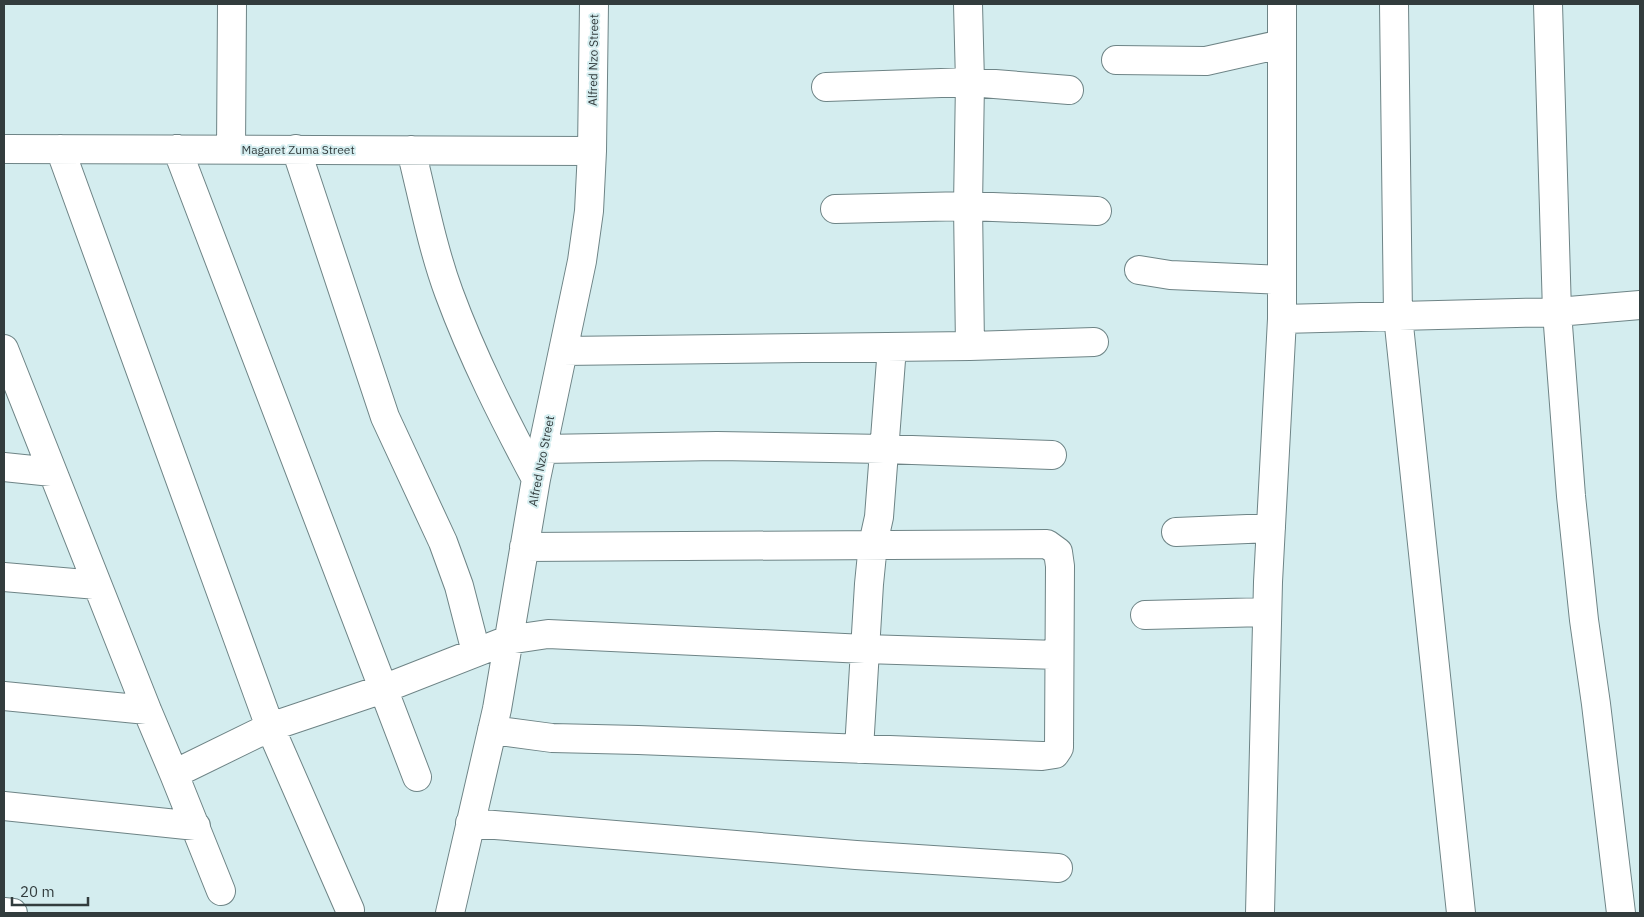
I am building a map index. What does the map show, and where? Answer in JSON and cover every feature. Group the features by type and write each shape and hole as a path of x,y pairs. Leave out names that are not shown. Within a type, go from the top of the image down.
{"street":[{"path":"231,149 232,4"},
{"name":"Alfred Nzo Street","path":"450,913 492,730 536,479 586,234 592,151 594,4"},
{"path":"968,4 970,82 968,206 970,346"},
{"path":"1260,913 1267,612 1282,319 1282,4"},
{"path":"1394,4 1398,316 1461,913"},
{"path":"1548,4 1557,312 1571,496 1584,620 1621,913"},
{"path":"1116,60 1206,61 1282,44"},
{"path":"826,87 970,82 1069,90"},
{"name":"Magaret Zuma Street","path":"4,149 592,151"},
{"path":"60,149 270,727 350,910"},
{"path":"177,149 417,777"},
{"path":"296,149 386,417 447,550 459,586 476,652"},
{"path":"412,150 438,260 449,293 500,411 536,479"},
{"path":"835,209 968,206 1097,211"},
{"path":"1139,270 1170,275 1282,280"},
{"path":"1282,319 1557,312 1640,305"},
{"path":"563,350 970,346 1094,342"},
{"path":"859,749 873,544 879,517 892,347"},
{"path":"4,349 221,891"},
{"path":"542,449 717,446 1052,455"},
{"path":"4,467 52,472"},
{"path":"1176,532 1271,528"},
{"path":"492,730 552,738 1042,756 1055,754 1059,748 1060,566 1058,552 1048,544 524,548"},
{"path":"4,577 97,585"},
{"path":"1145,615 1267,612"},
{"path":"174,774 270,727 383,689 508,640 548,634 865,649 1059,655"},
{"path":"4,696 147,710"},
{"path":"4,806 196,826"},
{"path":"470,823 856,855 1058,868"},
{"path":"4,912 13,913"}]}
